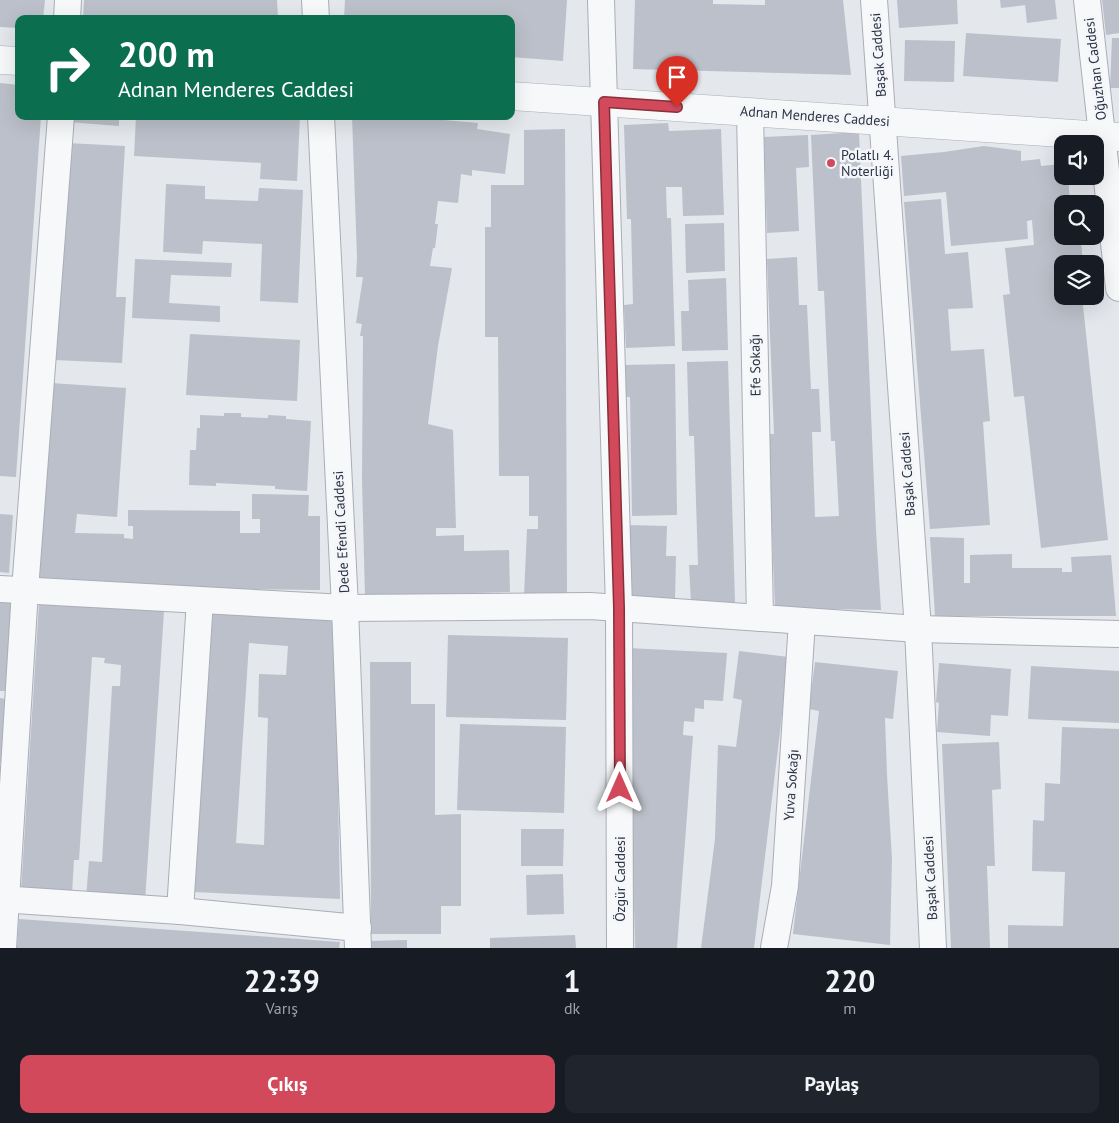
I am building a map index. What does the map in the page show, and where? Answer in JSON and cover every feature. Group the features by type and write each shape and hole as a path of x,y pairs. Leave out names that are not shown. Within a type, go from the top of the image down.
{"street":[{"path":"67,15 68,0"},
{"path":"315,0 316,15"},
{"name":"Özgür Caddesi","path":"600,0 619,608 620,948"},
{"name":"Başak Caddesi","path":"874,0 918,630 933,948"},
{"name":"Oğuzhan Caddesi","path":"1087,0 1111,136 1119,288"},
{"path":"0,60 15,61"},
{"name":"Adnan Menderes Caddesi","path":"515,96 1111,136"},
{"name":"Efe Sokağı","path":"750,112 760,618"},
{"path":"3,948 13,590 61,120"},
{"name":"Dede Efendi Caddesi","path":"321,120 345,608 358,938"},
{"path":"13,590 345,608 590,606 918,630 1119,634"},
{"path":"180,911 200,600"},
{"name":"Yuva Sokağı","path":"774,948 785,886 802,621"},
{"path":"3,900 180,911 358,938"}],"building":[{"path":"0,0 45,0 43,15 15,15 15,28 0,27"},
{"path":"84,0 277,0 278,15 83,15"},
{"path":"345,0 567,0 563,61 515,57 515,15 344,15"},
{"path":"635,0 713,0 713,4 765,5 765,0 843,0 851,75 633,69"},
{"path":"897,0 957,0 958,24 899,28"},
{"path":"1000,0 1055,0 1057,19 1027,23 1025,5 1001,8"},
{"path":"1102,0 1119,0 1119,33 1106,35"},
{"path":"966,33 1061,39 1058,82 963,76"},
{"path":"1112,38 1119,38 1119,88 1110,88"},
{"path":"905,40 955,41 954,82 904,81"},
{"path":"0,83 15,85 15,120 41,120 16,477 0,476"},
{"path":"68,120 119,120 119,126 68,122"},
{"path":"136,120 300,120 297,181 260,179 261,163 134,156"},
{"path":"352,120 444,120 478,123 477,129 510,134 505,174 472,170 472,176 461,174 458,203 438,201 435,224 438,224 435,248 433,248 430,266 452,268 438,346 428,424 453,430 456,528 436,528 436,536 464,535 464,551 509,550 510,592 365,596 362,480 363,336 360,336 362,324 356,323 363,277 356,277"},
{"path":"668,123 669,131 721,129 724,215 683,216 682,187 666,187 667,218 671,218 675,346 626,348 624,305 633,304 631,219 627,219 624,125"},
{"path":"565,129 567,596 524,596 527,529 538,529 538,516 529,516 529,476 499,476 498,337 485,337 485,227 491,227 491,185 524,185 524,130"},
{"path":"859,132 881,610 775,608 768,434 774,434 767,259 797,257 799,305 807,305 811,389 819,389 821,432 812,432 815,517 839,516 835,441 831,441 824,291 818,291 811,135"},
{"path":"808,135 809,167 796,168 799,231 767,233 764,137"},
{"path":"67,143 125,146 116,297 126,297 122,363 54,360"},
{"path":"984,146 1021,151 1021,161 1040,159 1041,166 1054,165 1054,185 1069,185 1069,195 1054,195 1054,245 1081,245 1082,255 1054,255 1054,305 1083,305 1108,540 1041,548 1024,396 1014,397 1003,295 1010,294 1005,248 1034,245 1032,220 1027,221 1028,239 951,246 946,192 904,196 901,156"},
{"path":"166,184 205,186 205,199 258,201 259,188 303,190 298,303 260,301 262,244 203,241 202,254 163,252"},
{"path":"941,199 945,254 968,252 973,308 948,309 951,351 984,349 990,421 983,422 990,525 930,529 904,202"},
{"path":"724,223 725,271 686,273 685,224"},
{"path":"135,259 232,263 231,277 171,275 169,303 220,306 220,322 132,318"},
{"path":"726,278 728,350 682,351 681,311 689,311 688,280"},
{"path":"190,334 300,340 297,401 186,395"},
{"path":"728,361 735,602 691,603 689,565 698,565 694,436 689,436 687,362"},
{"path":"675,364 677,515 632,516 630,397 624,397 623,365"},
{"path":"51,383 126,388 117,517 77,514 75,533 124,534 124,538 133,539 133,526 128,526 128,510 240,511 240,533 260,533 260,519 252,519 252,494 309,495 308,516 320,516 320,590 38,586"},
{"path":"224,413 241,413 241,417 268,418 268,415 286,416 286,419 311,421 307,491 275,489 275,486 216,483 216,486 189,485 190,450 196,450 197,428 200,428 200,415 224,416"},
{"path":"0,514 13,515 9,573 0,572"},
{"path":"626,525 667,526 666,556 676,556 675,599 625,597"},
{"path":"930,537 964,538 964,583 970,583 970,555 1012,554 1012,568 1062,568 1062,572 1072,572 1071,557 1111,555 1116,616 935,616"},
{"path":"0,595 14,596 9,691 0,691"},
{"path":"39,603 164,611 145,902 86,898 89,861 102,862 112,686 120,686 121,665 104,663 105,658 92,657 79,860 74,860 72,894 21,891"},
{"path":"213,610 335,618 340,899 194,892","holes":["249,643 288,646 286,675 259,674 258,717 268,718 264,845 236,843"]},
{"path":"448,635 568,638 566,720 446,717"},
{"path":"628,648 727,653 723,701 704,700 704,709 695,708 694,722 684,721 683,735 693,736 677,948 635,948"},
{"path":"739,651 789,657 754,948 701,948 715,839 718,745 736,747 742,700 733,698"},
{"path":"370,662 411,662 411,704 435,704 435,815 461,814 461,906 441,906 441,934 371,934"},
{"path":"815,662 898,671 893,719 885,718 892,859 890,945 793,934 819,711 809,709"},
{"path":"939,663 1011,669 1008,716 991,715 990,736 937,732 939,703 936,702"},
{"path":"1031,666 1119,671 1119,723 1028,719"},
{"path":"0,698 6,699 1,762 0,762"},
{"path":"460,724 566,727 564,813 457,810"},
{"path":"1062,727 1119,729 1119,948 1008,948 1008,925 1063,926 1065,872 1032,871 1033,820 1044,821 1045,783 1060,784"},
{"path":"999,742 1001,789 992,790 995,866 987,866 990,948 951,948 942,744"},
{"path":"521,829 564,829 563,866 521,866"},
{"path":"563,874 564,914 527,915 526,875"},
{"path":"19,919 340,942 339,948 17,948"},
{"path":"575,935 576,948 490,948 490,938"},
{"path":"407,940 407,948 370,948 370,941"}],"place":[{"name":"Polatlı 4. Noterliği","path":"831,163"}],"route":[{"path":"620,788 619,608 604,102 677,107"}]}
